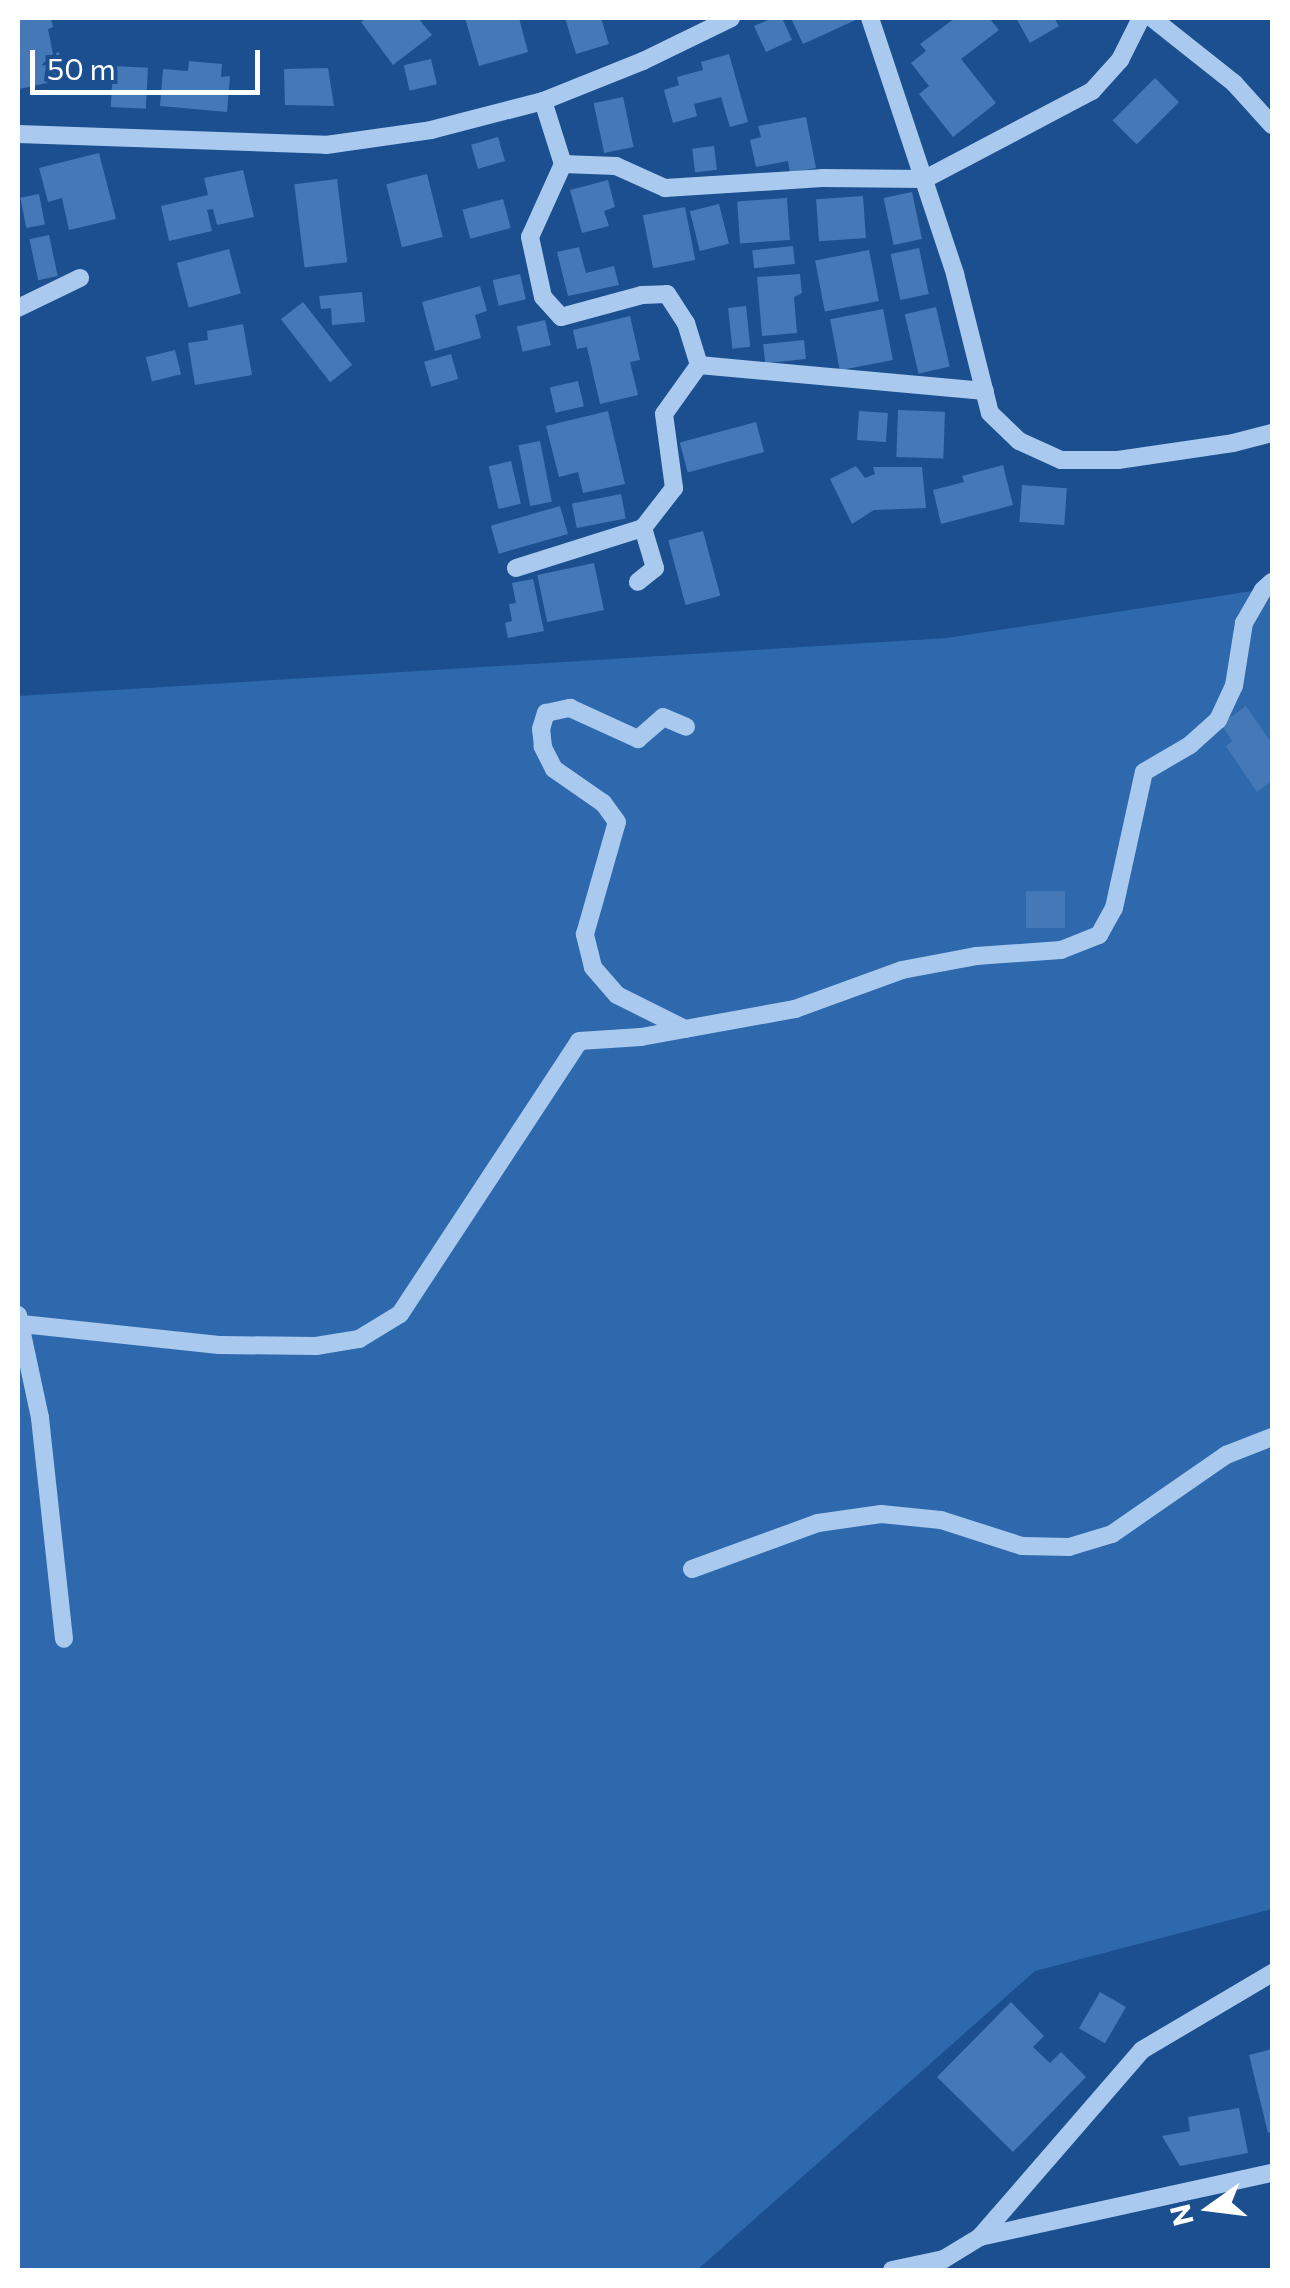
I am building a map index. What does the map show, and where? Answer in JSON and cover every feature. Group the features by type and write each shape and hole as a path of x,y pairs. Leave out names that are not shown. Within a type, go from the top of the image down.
{"street":[{"path":"18,134 326,145 431,130 543,101 644,61 731,18"},
{"path":"870,18 926,179 990,413 1019,441 1061,460 1118,460 1233,444 1272,433"},
{"path":"563,164 616,166 665,188 822,178 926,179 1092,91 1120,60 1141,18"},
{"path":"1152,18 1234,83 1272,124"},
{"path":"543,101 563,164 530,238 542,296 561,317 642,295 668,294 686,323 699,366"},
{"path":"18,308 80,278"},
{"path":"699,366 985,392"},
{"path":"516,568 644,528 674,488 664,414 699,366"},
{"path":"638,582 656,568 644,528"},
{"path":"64,1639 40,1418 20,1319 219,1345 316,1346 358,1339 400,1314 580,1041 686,1029 795,1009 902,970 976,956 1061,950 1099,935 1114,908 1144,772 1190,744 1218,720 1234,686 1244,623 1262,590 1272,582"},
{"path":"686,727 663,717 638,739 570,708 546,712 541,730 543,748 554,769 603,803 617,822 586,934 593,967 616,996 686,1029"},
{"path":"692,1569 818,1523 881,1514 941,1520 1022,1546 1069,1547 1112,1534 1226,1455 1272,1438"},
{"path":"892,2270 944,2259 980,2237 1142,2050 1272,1973"},
{"path":"980,2237 1272,2172"}],"shaded area":[{"path":"1272,588 1272,1909 1035,1971 697,2270 18,2270 18,696 947,638"}],"building":[{"path":"18,18 51,18 53,27 48,29 53,54 59,52 65,79 19,89"},
{"path":"367,18 418,18 432,35 393,65 361,22"},
{"path":"465,18 519,18 528,52 479,66"},
{"path":"565,18 601,18 609,44 576,54"},
{"path":"782,18 792,40 766,52 754,26"},
{"path":"791,18 860,18 803,44"},
{"path":"955,18 989,18 999,30 961,59 996,103 953,137 919,94 929,86 911,63 926,51 920,44"},
{"path":"1016,18 1054,18 1059,26 1030,43"},
{"path":"729,54 748,122 730,127 721,97 694,104 697,116 673,123 664,90 679,85 677,77 703,70 701,62"},
{"path":"431,59 437,84 410,91 404,65"},
{"path":"189,61 222,64 221,77 230,76 227,112 160,106 163,69 188,71"},
{"path":"113,66 148,68 146,109 111,107"},
{"path":"328,68 334,106 285,105 284,69"},
{"path":"1155,78 1179,102 1137,144 1113,120"},
{"path":"623,97 634,147 604,153 594,103"},
{"path":"806,117 816,168 790,173 788,161 756,167 750,140 761,137 758,126"},
{"path":"498,137 505,161 478,169 471,145"},
{"path":"714,146 717,170 695,173 692,149"},
{"path":"99,153 116,219 69,230 62,198 48,202 39,168"},
{"path":"243,170 254,217 217,225 213,209 207,210 212,231 169,241 161,206 208,195 204,178"},
{"path":"427,174 443,237 402,247 386,184"},
{"path":"337,179 347,262 305,268 294,184"},
{"path":"608,180 615,207 604,211 609,226 582,233 570,190"},
{"path":"912,192 922,239 894,245 884,198"},
{"path":"39,194 45,224 26,228 20,198"},
{"path":"863,196 866,238 819,241 816,199"},
{"path":"787,198 790,240 740,243 737,201"},
{"path":"503,199 511,228 470,239 462,210"},
{"path":"719,204 729,244 700,251 690,211"},
{"path":"685,207 695,260 653,268 643,215"},
{"path":"49,235 58,276 38,280 29,239"},
{"path":"793,246 795,264 754,268 752,250"},
{"path":"579,247 586,273 614,266 619,285 568,296 557,252"},
{"path":"919,248 929,294 900,300 891,254"},
{"path":"229,249 241,293 189,307 177,263"},
{"path":"869,250 879,301 825,312 815,260"},
{"path":"520,274 526,299 499,306 493,280"},
{"path":"800,274 802,293 794,297 797,333 762,336 757,277"},
{"path":"480,286 487,311 475,315 481,338 435,351 422,302"},
{"path":"362,292 365,322 332,325 331,308 321,309 319,296"},
{"path":"303,302 352,365 330,382 281,319"},
{"path":"746,306 750,347 732,349 728,308"},
{"path":"936,307 950,366 919,374 905,314"},
{"path":"883,309 893,360 840,370 830,319"},
{"path":"630,316 640,360 630,362 638,395 600,404 587,347 577,349 573,330"},
{"path":"545,320 551,345 523,352 517,327"},
{"path":"243,324 252,375 195,385 188,343 208,340 207,331"},
{"path":"804,340 806,359 765,363 763,344"},
{"path":"175,350 181,374 152,382 146,357"},
{"path":"451,354 458,379 431,387 424,362"},
{"path":"578,381 584,406 556,413 550,388"},
{"path":"898,410 945,412 943,459 896,457"},
{"path":"608,411 625,484 583,493 578,472 559,477 546,426"},
{"path":"859,411 888,413 886,442 857,440"},
{"path":"756,422 764,452 688,472 680,442"},
{"path":"540,441 552,502 530,506 518,445"},
{"path":"511,461 521,504 498,509 489,466"},
{"path":"1003,465 1013,505 941,524 933,490 964,482 962,476"},
{"path":"856,466 865,478 875,474 873,467 922,467 926,508 874,510 852,524 830,479"},
{"path":"1022,485 1067,488 1064,525 1019,522"},
{"path":"621,494 626,519 577,528 572,504"},
{"path":"560,506 568,534 499,554 491,526"},
{"path":"703,531 720,596 686,605 668,540"},
{"path":"594,563 604,610 547,622 537,575"},
{"path":"533,579 544,631 508,638 505,623 512,621 509,604 516,603 512,583"},
{"path":"1246,706 1272,744 1272,781 1257,792 1226,746 1232,741 1221,724"},
{"path":"1026,891 1065,891 1065,928 1026,928"},
{"path":"1100,1992 1126,2007 1105,2043 1079,2028"},
{"path":"1011,2002 1044,2036 1033,2047 1050,2063 1061,2052 1086,2077 1013,2152 937,2077"},
{"path":"1272,2049 1272,2132 1268,2133 1249,2055"},
{"path":"1239,2108 1248,2153 1180,2166 1162,2136 1190,2131 1188,2117"}]}
